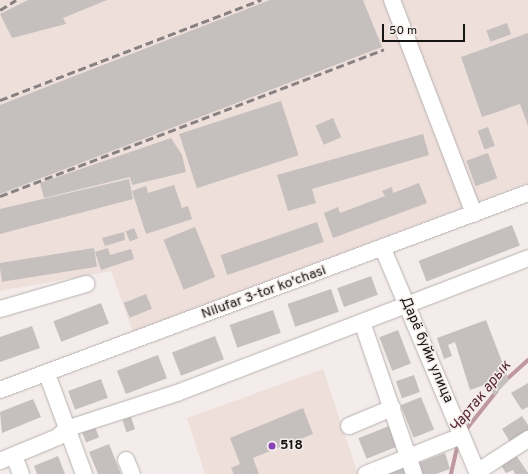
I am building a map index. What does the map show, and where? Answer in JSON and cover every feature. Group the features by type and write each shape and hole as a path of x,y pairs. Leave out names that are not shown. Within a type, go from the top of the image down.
{"street":[{"path":"392,0 474,214"},
{"name":"Nilufar 3-tor ko'chasi","path":"0,390 47,374 383,249 528,193"},
{"name":"Дарё буйи улица","path":"383,249 477,473"},
{"path":"21,474 7,459 58,437 66,429 177,393 528,258"},
{"path":"0,309 86,284"},
{"path":"362,322 414,474"},
{"path":"47,374 66,429 84,474"},
{"path":"349,426 392,408"},
{"path":"366,474 461,436"},
{"path":"477,473 528,438"}],"shaded area":[{"path":"0,0 528,0 528,183 133,332 111,271 0,291"},
{"name":"518","path":"323,369 358,474 205,474 187,418"}],"building":[{"path":"28,0 107,0 63,18 66,24 12,38 0,14"},
{"path":"270,0 363,0 382,47 0,194 0,105"},
{"path":"507,23 511,34 490,42 486,31"},
{"path":"528,33 528,126 520,104 482,117 461,57"},
{"path":"281,101 299,155 197,188 179,134"},
{"path":"333,118 341,137 324,145 316,125"},
{"path":"488,127 495,146 485,150 478,131"},
{"path":"423,134 429,155 312,189 316,203 288,211 277,175"},
{"path":"171,138 182,155 186,172 132,185 130,177 44,198 40,183"},
{"path":"488,153 497,178 476,186 466,161"},
{"path":"129,179 133,199 0,234 0,209"},
{"path":"419,183 427,203 333,238 324,213 338,207 340,213 385,196 382,191 392,187 393,193"},
{"path":"174,185 182,208 188,206 192,219 146,234 132,191 146,186 148,193"},
{"path":"317,222 324,242 227,275 221,255"},
{"path":"512,225 520,246 427,281 419,261"},
{"path":"195,227 215,277 184,290 163,240"},
{"path":"134,228 138,238 130,242 126,231"},
{"path":"124,232 125,240 105,246 102,238"},
{"path":"94,248 97,267 2,282 0,263"},
{"path":"108,248 110,255 131,249 134,259 101,270 95,252"},
{"path":"371,276 378,295 344,307 337,288"},
{"path":"331,289 339,312 295,327 288,304"},
{"path":"146,294 152,309 130,318 124,303"},
{"path":"101,303 109,324 61,342 53,321"},
{"path":"273,310 281,333 237,348 230,325"},
{"path":"486,320 509,380 494,396 490,383 470,390 455,342 448,345 452,356 444,359 437,338"},
{"path":"32,326 40,348 0,362 0,337"},
{"path":"398,330 411,364 392,371 379,337"},
{"path":"215,336 224,359 181,376 172,352"},
{"path":"158,355 167,378 126,394 117,371"},
{"path":"414,375 420,392 402,398 396,381"},
{"path":"101,379 108,398 75,410 68,391"},
{"path":"528,383 528,407 522,410 511,393"},
{"path":"421,397 434,429 414,438 401,405"},
{"path":"33,399 41,417 2,433 0,412"},
{"path":"303,408 313,434 253,458 259,474 234,474 231,468 240,464 230,438"},
{"path":"522,416 528,425 528,435 512,445 502,429"},
{"path":"131,417 135,429 126,432 122,420"},
{"path":"389,426 397,446 367,459 358,438"},
{"path":"95,427 99,437 86,442 82,432"},
{"path":"109,444 121,474 98,474 89,452"},
{"path":"445,453 450,469 436,474 420,474 416,464"},
{"path":"516,455 528,474 515,474 513,470 506,473 500,464"},
{"path":"58,456 65,474 37,474 34,466"},
{"path":"405,464 408,474 380,474"}],"waterway":[{"name":"Чартак арык","path":"505,381 528,360"},
{"name":"Чартак арык","path":"465,431 496,392"},
{"name":"Чартак арык","path":"451,474 458,443"}],"railway":[{"path":"0,10 16,0"},
{"path":"0,100 261,0"},
{"path":"0,196 384,49"}],"place":[{"name":"518","path":"272,446"}]}
